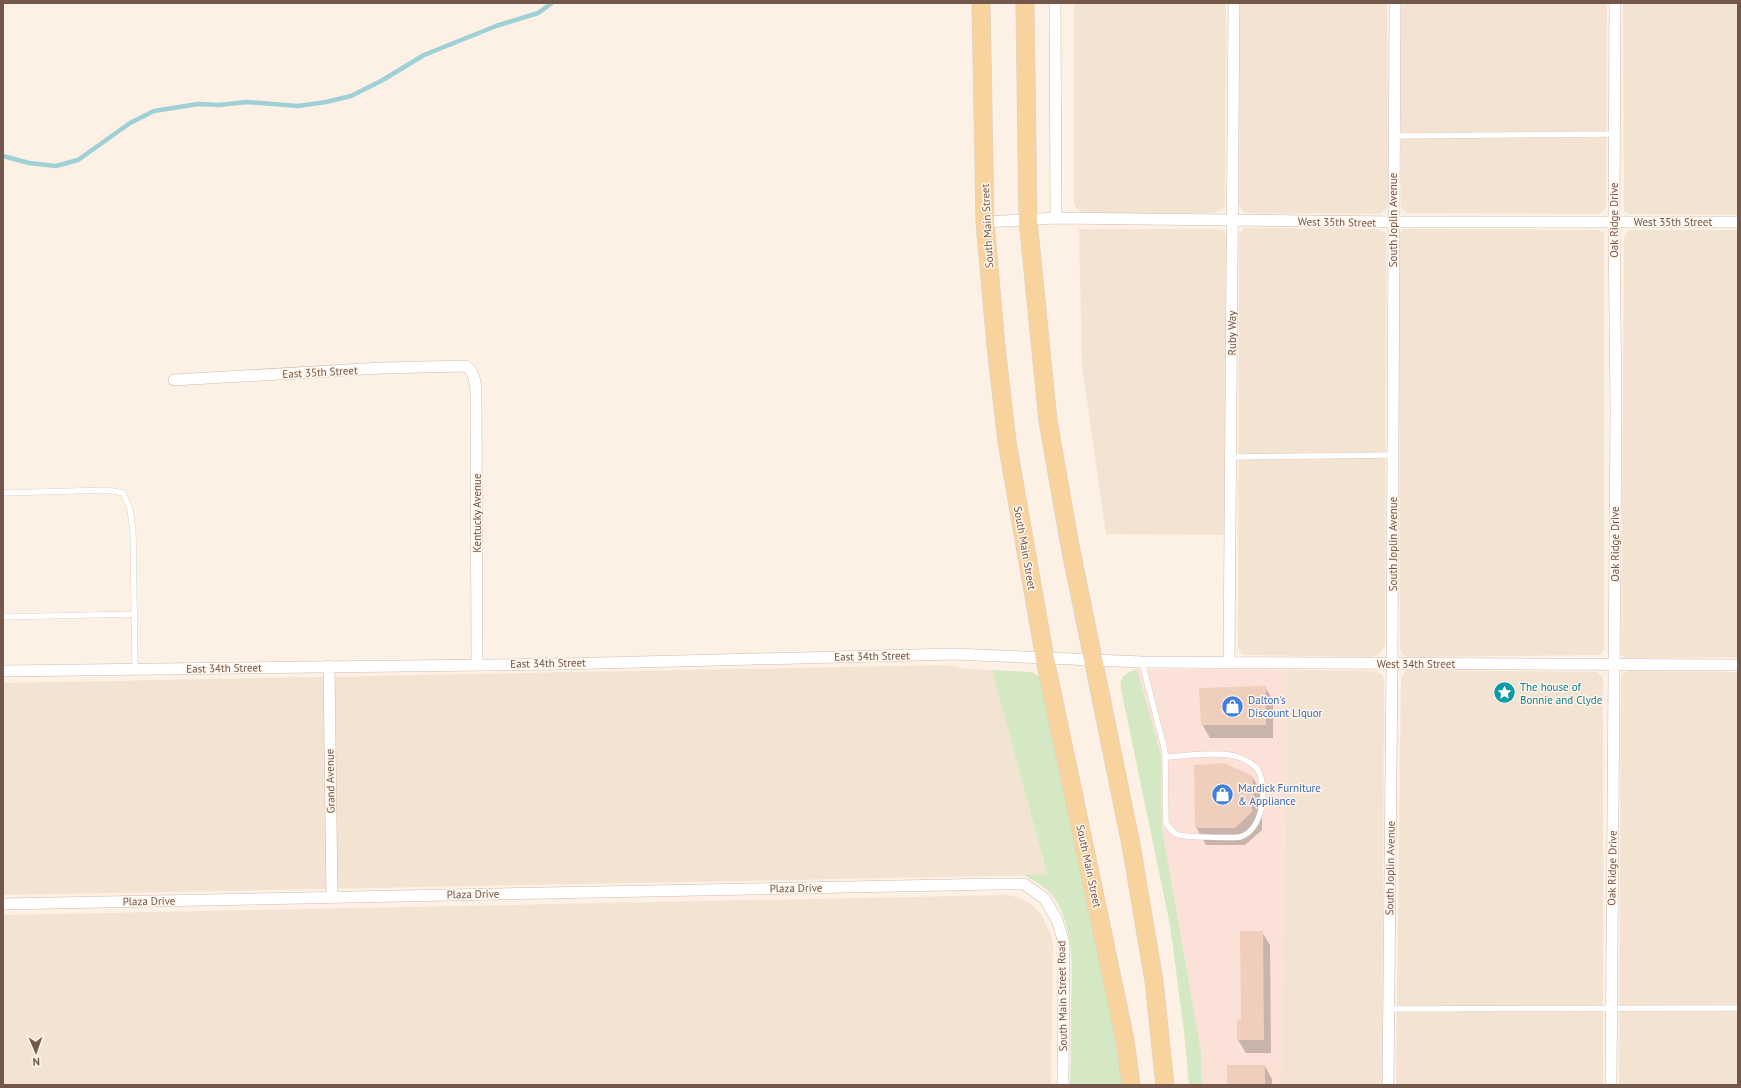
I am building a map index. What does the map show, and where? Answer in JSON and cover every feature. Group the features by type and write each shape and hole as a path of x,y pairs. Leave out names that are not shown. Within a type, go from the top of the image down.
{"main road":[{"name":"South Main Street","path":"981,3 985,222 996,346 1007,442 1045,659 1123,1032 1131,1085"},
{"path":"1025,3 1028,220 1048,421 1093,660 1134,860 1154,981 1166,1085"}],"street":[{"path":"1055,3 1056,218"},
{"name":"Ruby Way","path":"1229,663 1234,3"},
{"name":"South Joplin Avenue","path":"1388,1085 1392,664 1395,3"},
{"name":"Oak Ridge Drive","path":"1611,1085 1616,409 1614,222 1615,3"},
{"name":"West 35th Street","path":"985,222 1056,218 1393,222 1738,222"},
{"name":"East 35th Street","path":"174,380 375,369 465,366"},
{"name":"Kentucky Avenue","path":"465,366 471,372 476,389 477,664"},
{"name":"East 34th Street","path":"3,671 477,664 954,654 1093,660"},
{"name":"West 34th Street","path":"1093,660 1229,663 1738,665"},
{"name":"Grand Avenue","path":"329,666 332,897"},
{"name":"South Main Street Road","path":"942,885 1024,884 1045,899 1057,920 1064,943 1063,1085"},
{"name":"Plaza Drive","path":"3,904 942,885"}],"lane":[{"path":"1394,136 1614,134"},
{"path":"1231,457 1393,455"},
{"path":"3,493 108,490 123,493 130,509 133,531 135,669"},
{"path":"3,617 135,614"},
{"path":"1142,662 1165,751 1165,757 1166,823 1169,829 1179,835 1240,837 1258,821 1263,795 1262,780 1258,769 1238,757 1222,755 1165,757"},
{"path":"1389,1009 1738,1008"}],"shaded area":[{"path":"1074,3 1226,3 1225,205 1223,209 1214,213 1083,213 1076,208 1074,203"},
{"path":"1240,3 1387,3 1388,205 1380,214 1246,213 1242,211 1239,204"},
{"path":"1401,3 1607,3 1606,208 1604,211 1597,214 1408,213 1404,211 1401,205"},
{"path":"1623,3 1738,3 1738,215 1629,214 1624,211"},
{"path":"1246,228 1378,229 1385,233 1385,645 1379,654 1370,657 1247,655 1242,654 1238,648 1239,235 1242,230"},
{"path":"1079,229 1220,229 1224,231 1226,236 1224,535 1106,534 1082,365"},
{"path":"1402,230 1599,230 1604,233 1604,649 1600,655 1408,657 1402,654 1400,648 1399,237"},
{"path":"1629,230 1738,230 1738,657 1627,658 1621,653 1624,237"},
{"path":"947,665 965,669 992,670 1047,875 3,895 3,683"},
{"path":"1137,669 1287,670 1281,1085 1201,1085 1201,1051 1162,828 1161,755"},
{"path":"1287,670 1377,671 1383,676 1382,1085 1281,1085"},
{"path":"1405,671 1597,672 1603,677 1603,1085 1396,1085 1401,679"},
{"path":"1628,671 1738,672 1738,1085 1619,1085 1621,679 1622,675"},
{"path":"1008,895 1023,899 1033,906 1041,914 1052,937 1051,1085 3,1085 3,915"}],"green space":[{"path":"1137,669 1161,755 1162,828 1201,1051 1201,1085 1189,1085 1184,1031 1170,925 1121,689 1122,678"},
{"path":"992,670 1032,672 1042,678 1126,1085 1070,1085 1072,968 1070,940 1063,914 1054,897 1042,886 1024,875 1047,874"}],"building":[{"name":"Dalton's Discount LIquor","path":"1266,686 1266,725 1201,725 1199,688"},
{"name":"Mardick Furniture & Appliance","path":"1224,763 1253,776 1252,812 1235,828 1195,828 1194,765"},
{"path":"1240,931 1263,931 1264,1040 1237,1040 1237,1020 1241,1019"},
{"path":"1227,1065 1265,1065 1265,1085 1227,1085"}],"waterway":[{"path":"3,156 29,163 56,166 78,160 130,123 154,111 198,104 219,105 246,102 298,106 326,102 351,96 381,81 424,55 496,26 538,13 552,3"}],"place":[{"name":"The house of Bonnie and Clyde","path":"1504,693"},
{"name":"Dalton's Discount LIquor","path":"1233,706"},
{"name":"Mardick Furniture & Appliance","path":"1223,794"}]}
